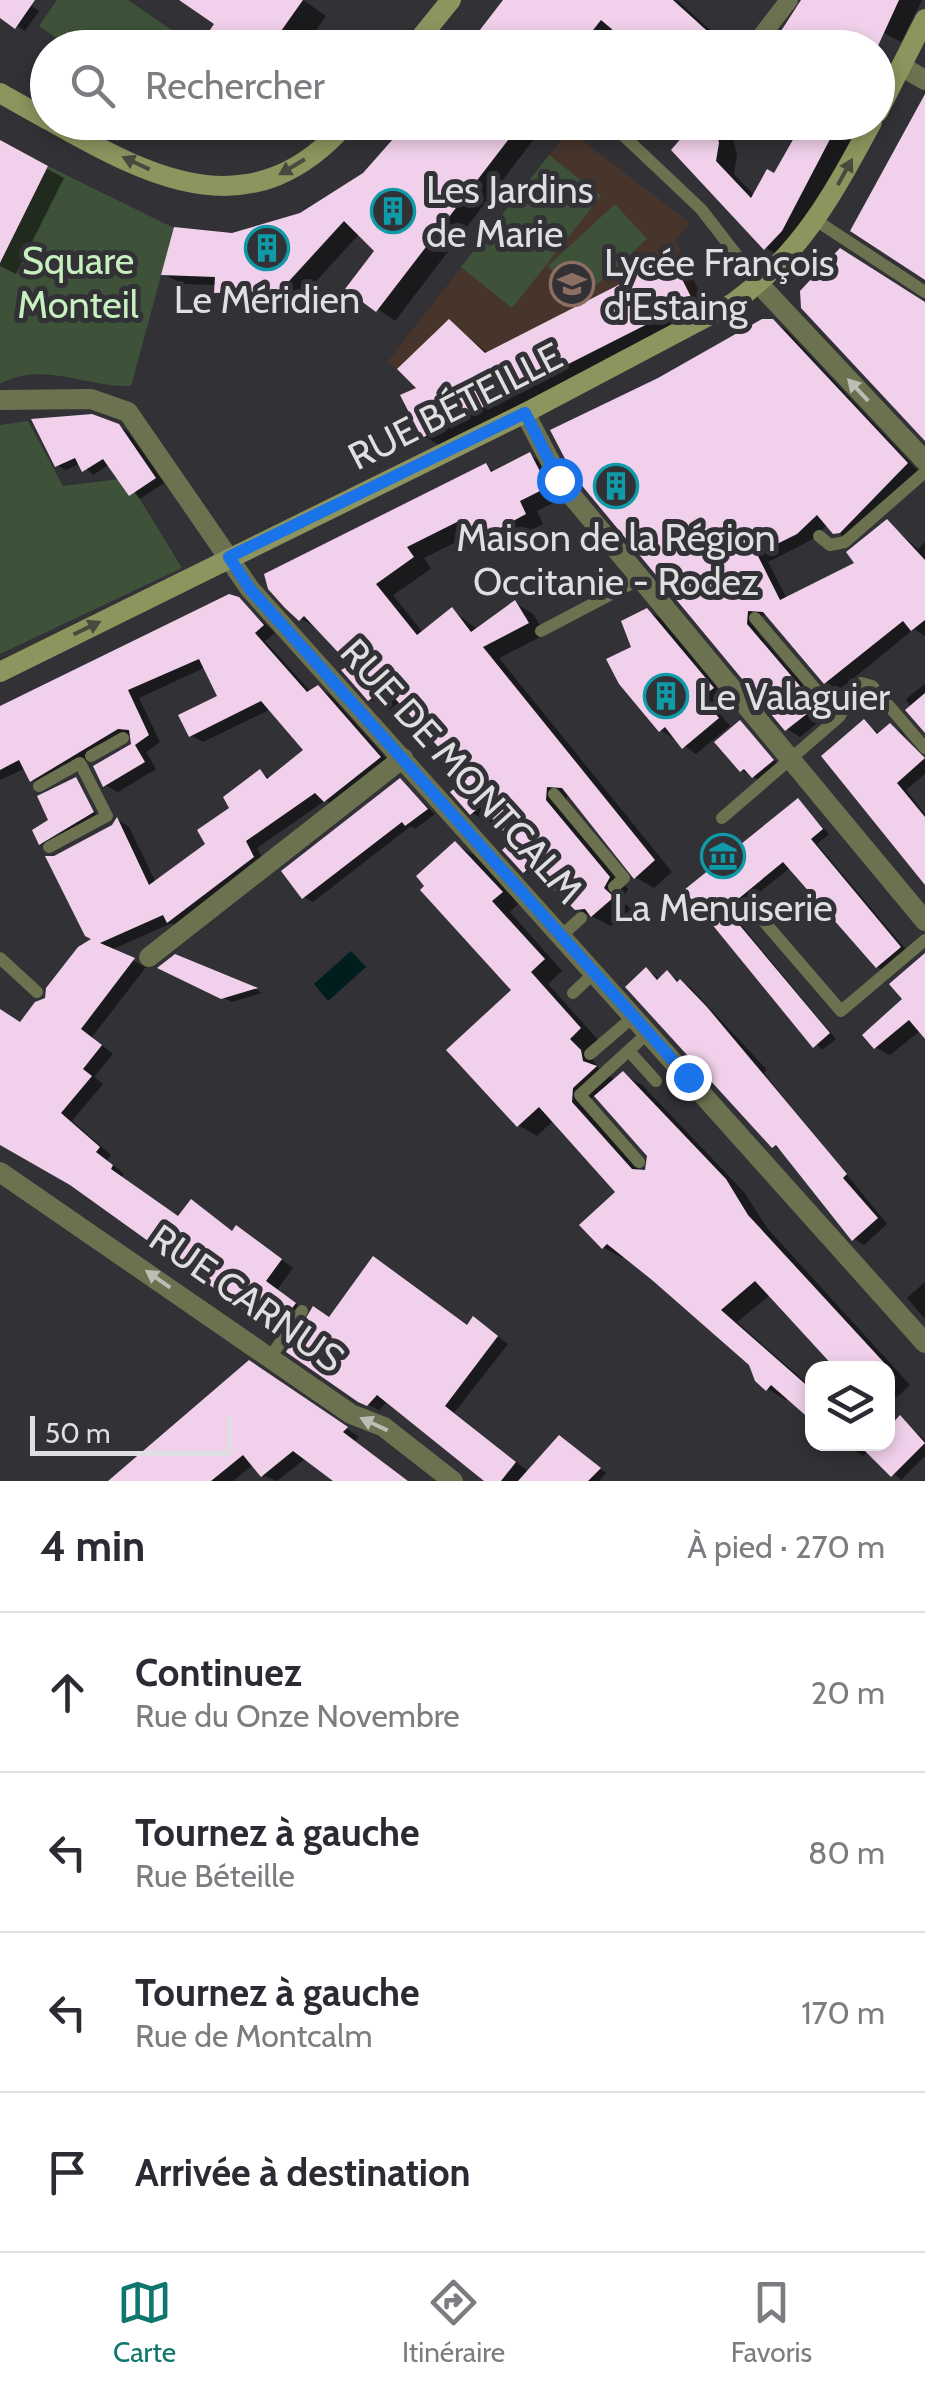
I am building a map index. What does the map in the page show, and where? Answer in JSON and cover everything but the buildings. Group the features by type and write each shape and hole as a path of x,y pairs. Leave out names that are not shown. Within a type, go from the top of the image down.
{"main road":[{"path":"424,30 442,3"},
{"path":"895,78 925,19"},
{"path":"0,94 30,110"},
{"path":"89,140 178,183 224,187 257,184 288,171 333,140"},
{"name":"RUE BÉTEILLE","path":"0,672 525,413 760,285 816,221 862,140"}],"street":[{"path":"766,30 789,0"},
{"path":"901,66 925,80"},
{"path":"760,285 925,461"},
{"name":"RUE DE MONTCALM","path":"0,400 91,399 128,412 250,589 925,1343"},
{"path":"525,413 559,480 925,921"},
{"path":"149,957 402,758"},
{"name":"RUE CARNUS","path":"0,1172 351,1414 384,1427 453,1481"}],"lane":[{"path":"627,140 701,209 760,285"},
{"path":"816,221 925,292"},
{"path":"819,536 830,545 845,542 925,472"},
{"path":"541,631 640,579"},
{"path":"755,618 839,717"},
{"path":"722,818 839,717 861,683 872,686 925,748"},
{"path":"90,756 124,738"},
{"path":"39,786 80,763 107,816 50,846"},
{"path":"554,794 624,878 614,888"},
{"path":"748,903 841,1011 925,940"},
{"path":"562,936 581,918"},
{"path":"0,958 37,992"},
{"path":"573,994 594,973"},
{"path":"590,1054 634,1016"},
{"path":"638,1162 580,1096 648,1033"},
{"path":"629,1051 656,1081"},
{"path":"271,1356 302,1311"}],"shaded area":[{"name":"Lycée François d'Estaing","path":"561,140 582,140 690,223 676,240 698,292 693,301 422,438 400,395 415,387 388,361"},
{"path":"351,951 366,967 328,1001 314,984"}],"green space":[{"path":"57,0 128,0 171,30 45,30 39,26"},
{"path":"549,155 601,196 512,308 461,267"},
{"name":"Square Monteil","path":"48,166 174,228 131,386 32,374 0,384 0,264"},
{"path":"615,204 647,239 579,301 548,266"},
{"path":"28,421 63,486 127,478 182,568 0,654 0,425"}],"place":[{"name":"Les Jardins de Marie","path":"393,211"},
{"name":"Le Méridien","path":"267,248"},
{"name":"Lycée François d'Estaing","path":"572,284"},
{"name":"Maison de la Région Occitanie - Rodez","path":"616,486"},
{"name":"Le Valaguier","path":"666,696"},
{"name":"La Menuiserie","path":"723,856"}],"route":[{"path":"559,480 525,413 229,557 250,589 688,1077"}]}
